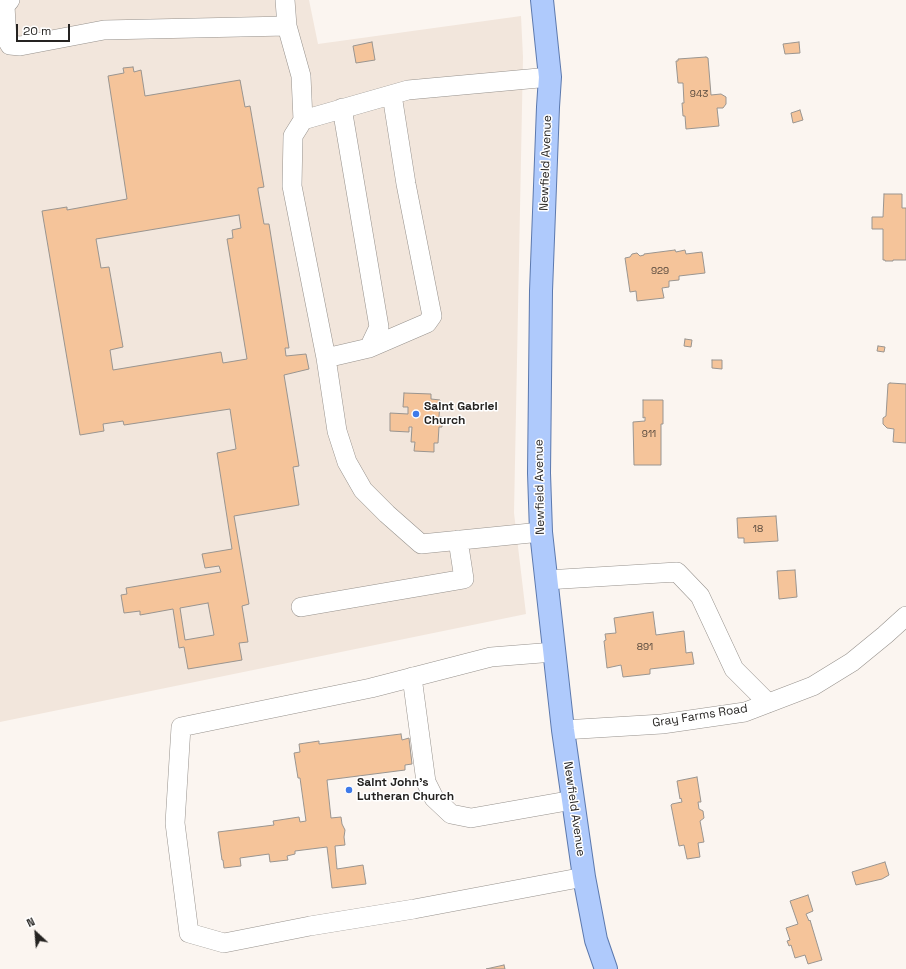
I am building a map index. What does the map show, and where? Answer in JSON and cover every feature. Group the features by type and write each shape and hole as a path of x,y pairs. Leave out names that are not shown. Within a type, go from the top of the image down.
{"main road":[{"name":"Newfield Avenue","path":"542,0 550,77 541,292 538,473 541,532 563,730 584,877 596,940 606,969"}],"street":[{"path":"10,0 5,6 7,40 5,49 104,30 287,26"},
{"path":"285,0 287,26 301,76 303,120 293,136 292,186 326,358 337,431 347,462 364,490 387,514 421,544 541,532"},
{"path":"303,120 408,90 550,77"},
{"path":"326,358 369,348 427,323 432,316 406,184 392,95"},
{"path":"342,108 379,327 369,348"},
{"path":"301,607 464,579 458,540"},
{"path":"546,580 677,572 700,596 734,669 768,703"},
{"name":"Gray Farms Road","path":"563,730 662,724 745,712 813,686 852,662 885,636 906,616"},
{"path":"554,652 491,657 371,688 182,727 175,823 189,933 224,943 310,926 414,909 584,877"},
{"path":"412,677 426,782 434,798 451,814 471,818 573,800"}],"shaded area":[{"path":"0,0 309,0 318,44 521,16 523,57 514,513 526,614 0,722"}],"building":[{"path":"372,42 375,60 356,63 353,46"},
{"path":"799,42 800,53 785,54 783,44"},
{"path":"708,58 711,95 721,94 726,97 726,104 723,108 717,108 719,126 686,129 682,103 684,103 683,83 678,83 676,61 678,61 678,59"},
{"path":"133,67 134,72 141,70 145,96 240,80 245,107 250,106 264,187 258,188 258,190 264,224 269,224 289,348 285,348 286,356 306,354 309,369 284,375 299,466 293,467 299,505 234,516 249,604 242,606 248,642 239,643 242,660 188,669 184,647 179,648 173,609 140,615 140,611 124,613 121,595 127,594 126,588 221,572 219,566 205,568 202,554 232,549 217,453 236,449 230,409 124,425 123,421 103,424 104,431 80,435 42,211 67,207 67,210 127,199 108,76 124,73 123,68","holes":["239,215 241,228 232,230 233,238 227,239 247,359 223,363 221,352 113,370 110,350 123,347 109,267 101,268 96,239","208,603 214,635 185,640 180,608"]},
{"path":"800,110 803,120 793,123 791,113"},
{"path":"884,194 902,194 902,208 906,208 906,260 883,260 883,229 872,229 872,217 883,217"},
{"path":"675,250 676,252 685,250 686,254 702,252 705,273 679,276 679,280 669,281 669,287 662,288 664,298 637,301 636,291 630,292 625,258 637,253 640,256 644,254"},
{"path":"685,339 692,340 691,347 684,346"},
{"path":"878,346 885,347 884,352 877,351"},
{"path":"712,360 722,360 722,369 712,368"},
{"path":"888,384 906,384 906,443 893,442 894,429 887,428 883,424 883,418 886,416"},
{"path":"404,393 431,394 431,399 440,400 439,417 442,417 442,427 439,427 438,443 434,443 434,452 414,451 415,442 411,442 412,427 409,427 409,432 390,431 390,413 408,414 408,407 403,407"},
{"path":"643,400 663,400 663,424 661,424 661,465 634,465 633,422 645,421 645,417 643,418"},
{"path":"776,516 778,541 744,543 744,538 738,538 737,518"},
{"path":"795,570 797,597 779,599 777,571"},
{"path":"653,612 656,635 684,631 686,653 692,652 694,664 650,669 650,674 623,677 621,665 607,668 604,641 606,640 605,634 616,633 614,618"},
{"path":"401,734 402,740 409,738 412,764 405,765 405,770 327,780 331,818 341,817 345,830 345,845 335,846 337,869 363,865 366,884 332,888 327,847 295,851 295,854 287,856 288,860 270,862 269,854 240,858 241,866 224,868 218,832 274,825 273,821 299,817 300,822 306,821 300,778 298,778 294,753 300,752 299,744 319,741 319,744"},
{"path":"697,777 701,802 698,802 699,809 703,811 704,818 700,821 704,842 698,843 700,857 687,859 684,845 679,846 671,805 682,802 681,798 680,799 677,781"},
{"path":"885,862 889,875 882,879 856,885 852,872"},
{"path":"808,895 813,911 806,914 809,921 810,920 822,960 808,964 805,955 795,958 791,945 789,946 787,941 790,940 786,928 798,924 790,901"},
{"path":"504,965 505,969 486,969"}],"place":[{"name":"Saint Gabriel Church","path":"416,414"},
{"name":"Saint John's Lutheran Church","path":"349,790"}]}
